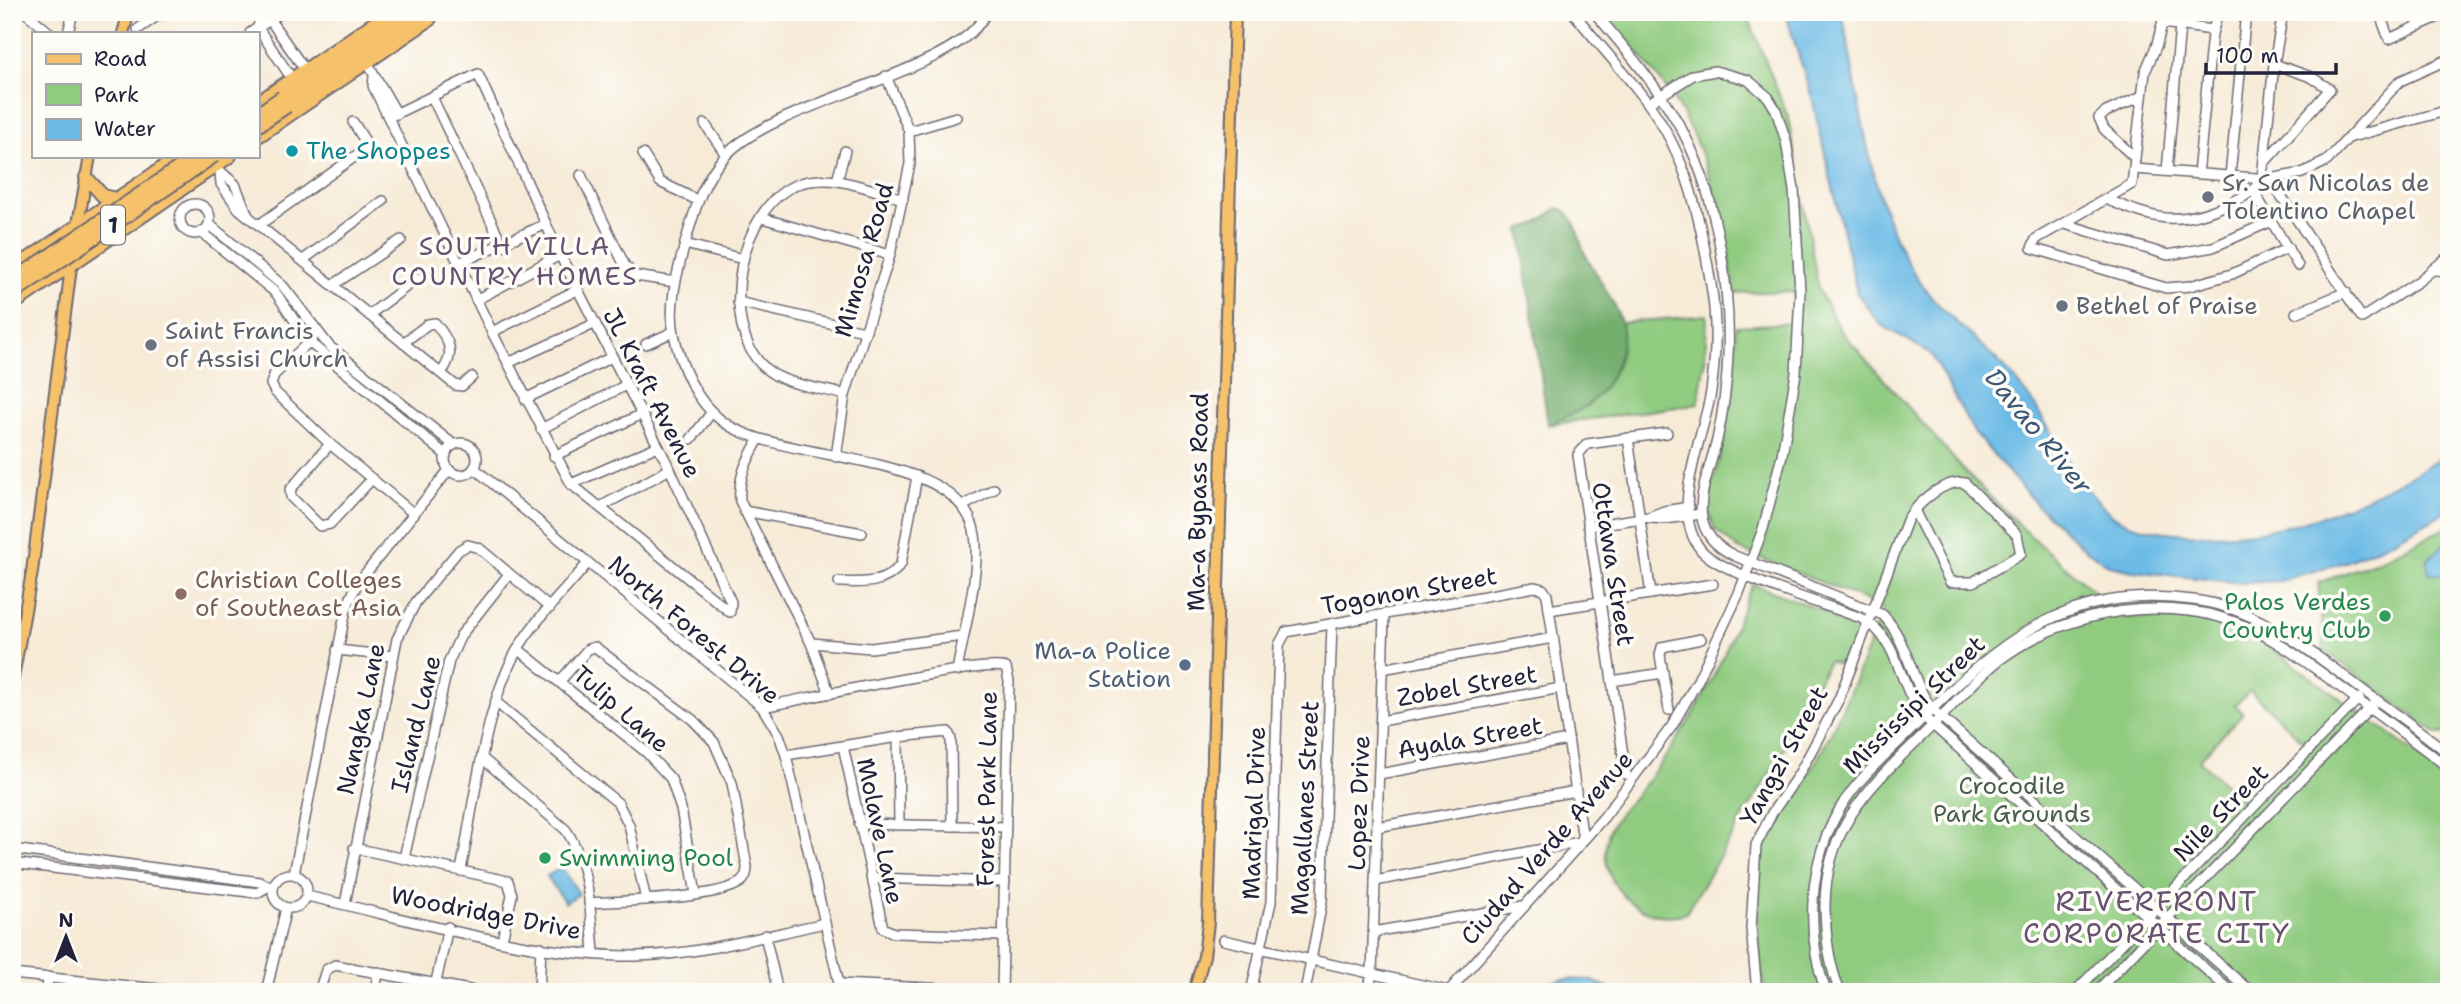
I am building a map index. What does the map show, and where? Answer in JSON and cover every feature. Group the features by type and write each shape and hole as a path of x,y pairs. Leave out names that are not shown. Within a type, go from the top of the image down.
{"highway":[{"path":"259,103 390,12"},
{"path":"259,124 285,101 406,12"},
{"path":"259,113 285,101 424,12"},
{"path":"259,136 429,20 433,12"},
{"path":"259,107 273,127"},
{"name":"1","path":"12,270 177,158"},
{"name":"1","path":"12,281 193,158"},
{"name":"1","path":"12,305 177,192 215,162"},
{"name":"1","path":"12,294 215,162"},
{"path":"161,168 177,192"},
{"path":"86,177 103,196 117,199"},
{"path":"130,190 146,213"},
{"path":"104,208 120,231"},
{"path":"24,262 40,286"}],"main road":[{"path":"123,32 128,12"},
{"name":"Ma-a Bypass Road","path":"1194,992 1206,947 1208,923 1234,12"},
{"path":"12,683 32,572 72,264 90,158"}],"street":[{"path":"25,12 49,32"},
{"path":"68,32 73,12"},
{"path":"138,29 163,12"},
{"path":"254,31 282,12"},
{"path":"957,671 976,549 971,520 963,506 948,491 917,476 759,439 732,427 712,412 689,377 673,332 675,282 697,200 726,155 747,138 776,122 963,42 974,32 986,12"},
{"path":"1573,12 1649,103 1677,152 1693,199 1712,286 1714,357 1711,391 1687,512 1701,550 1713,560 1746,575 1870,623 1887,640 1911,699 1923,718 2231,992"},
{"path":"1594,12 1661,95 1689,145 1708,197 1725,282 1728,357 1717,440 1701,510 1714,542 1726,552 1875,610 1897,633 1921,692 1932,709 2250,992"},
{"path":"2165,12 2164,23 2146,65 2130,187 2031,244 2036,250 2166,288 2190,286 2232,274 2288,248"},
{"path":"2198,174 2212,30 2218,12"},
{"path":"2230,176 2246,12"},
{"path":"2283,12 2274,64 2264,163 2266,179 2362,318 2434,270 2449,256"},
{"path":"2379,12 2389,39 2449,12"},
{"path":"2418,12 2424,23"},
{"path":"254,31 258,15 270,20 305,70"},
{"path":"2164,23 2212,30"},
{"path":"2167,171 2180,26"},
{"path":"267,41 279,33"},
{"path":"259,35 267,41 292,79"},
{"path":"2134,169 2266,179 2289,177 2320,166 2400,81 2449,59"},
{"path":"367,62 374,77 373,86 393,116 476,300 554,456 571,484 600,507 670,469"},
{"path":"2264,163 2330,89 2311,77 2274,64"},
{"name":"Ciudad Verde Avenue","path":"1448,992 1629,786 1672,726 1709,657 1746,575 1771,501 1782,455 1797,360 1800,321 1798,240 1786,141 1776,110 1768,97 1737,75 1715,71 1693,75 1649,103"},
{"name":"JL Kraft Avenue","path":"432,97 478,74 577,290 670,469 731,602 732,611 726,610 600,507"},
{"name":"Mimosa Road","path":"836,457 845,395 890,255 910,164 909,131 886,76"},
{"path":"2135,158 2104,129 2099,118 2142,96"},
{"path":"393,116 432,97 503,246"},
{"path":"2348,138 2449,110"},
{"path":"909,131 956,117"},
{"path":"259,225 364,150 365,141 353,122"},
{"path":"705,124 726,155"},
{"path":"837,181 845,151"},
{"path":"643,154 660,182 697,200"},
{"path":"215,162 224,191 248,216 460,387 472,377"},
{"path":"581,175 625,266 636,275 675,282"},
{"path":"2108,200 2149,217 2170,221 2211,212 2254,192 2266,179"},
{"path":"845,395 767,370 751,353 742,333 738,302 737,287 743,259 770,202 783,191 802,183 837,181 902,199"},
{"path":"177,192 187,206"},
{"path":"2254,192 2298,265"},
{"path":"1693,199 1708,197"},
{"path":"303,260 383,201"},
{"path":"209,224 201,232 191,233 183,228 181,214 187,206 197,204 206,209 209,224 283,286 318,334 454,445 464,444 473,449 477,458 474,468 462,475 449,470"},
{"path":"762,218 890,255"},
{"path":"2065,223 2168,255 2213,247 2272,221"},
{"path":"459,264 546,224"},
{"path":"201,232 276,293 309,342 446,455 449,470 357,584 346,609 294,874"},
{"path":"333,285 401,240"},
{"path":"226,252 233,244"},
{"path":"685,244 743,259"},
{"path":"476,300 560,255"},
{"path":"2434,270 2449,271"},
{"path":"369,315 418,278"},
{"path":"492,332 577,290"},
{"path":"2296,313 2346,292"},
{"path":"738,302 864,331"},
{"path":"403,343 425,325 435,323 452,355 441,373"},
{"path":"508,363 594,324"},
{"path":"646,344 673,332"},
{"path":"318,334 274,375 271,384 275,392 330,444 414,514"},
{"path":"525,399 612,357"},
{"path":"541,429 626,385"},
{"path":"691,439 712,412"},
{"path":"554,456 642,414"},
{"name":"Ottawa Street","path":"1626,774 1578,452 1587,444 1667,433"},
{"path":"1628,438 1644,518 1651,594"},
{"path":"759,439 745,462 740,481 744,511 811,643 830,694"},
{"path":"330,444 290,490 292,497 320,526 330,524 372,479"},
{"path":"446,455 454,445"},
{"path":"571,484 658,446"},
{"name":"North Forest Drive","path":"474,468 762,708 779,735 786,755 840,988"},
{"path":"839,582 882,580 901,565 917,476"},
{"name":"Yangzi Street","path":"1757,992 1750,905 1756,845 1772,813 1800,774 1824,729 1870,623 1904,526 1914,510 1938,491 1956,483 1965,483 2017,534 2021,541 2021,554 1973,582 1950,582 1914,510"},
{"path":"963,506 994,489"},
{"path":"1588,526 1644,518 1664,511 1701,510"},
{"path":"744,511 862,533"},
{"name":"Nangka Lane","path":"345,904 397,639 416,602 463,546 479,548 550,608"},
{"path":"461,870 483,759 506,673 518,649 587,564"},
{"name":"Island Lane","path":"404,858 449,661 461,635 509,574"},
{"path":"1375,881 1582,841 1549,610 1713,584"},
{"name":"Togonon Street","path":"1283,634 1535,587 1543,589 1549,610"},
{"name":"Mississipi Street","path":"1826,992 1815,949 1813,902 1815,879 1829,832 1841,806 1923,718 1992,653 2022,632 2101,601 2151,597 2210,603 2250,615 2292,639 2447,749"},
{"name":"Mississipi Street","path":"1840,992 1830,967 1825,925 1826,879 1838,835 1877,780 1998,661 2026,642 2105,613 2151,609 2207,614 2247,626 2286,647 2449,768"},
{"name":"Lopez Drive","path":"1368,992 1372,974 1384,616"},
{"name":"Magallanes Street","path":"1305,992 1322,902 1332,625"},
{"name":"Madrigal Drive","path":"1251,992 1270,902 1279,645 1283,634"},
{"path":"811,643 871,648 963,636"},
{"path":"1382,669 1553,638"},
{"path":"1669,710 1662,648 1701,639"},
{"path":"2286,647 2292,639"},
{"name":"Tulip Lane","path":"518,649 646,752 671,779 681,808 696,894"},
{"path":"560,681 588,649 599,649 699,725 714,742 732,783 747,871 738,884 696,894 589,903"},
{"path":"337,650 394,656"},
{"name":"Forest Park Lane","path":"762,708 957,671 999,665 1008,672 1002,991"},
{"path":"1612,681 1663,673"},
{"name":"Zobel Street","path":"1381,721 1561,688"},
{"name":"Nile Street","path":"2075,992 2365,692"},
{"name":"Nile Street","path":"2096,992 2378,701"},
{"path":"496,703 618,803 629,825 646,900"},
{"path":"786,755 941,731 950,734 952,826"},
{"path":"898,737 900,825"},
{"name":"Ayala Street","path":"1379,774 1569,740"},
{"name":"Molave Lane","path":"843,746 881,925 887,931 1003,936"},
{"path":"2435,758 2447,749"},
{"path":"483,759 565,830 578,851 589,903 594,953"},
{"path":"1377,827 1576,791"},
{"path":"859,824 1006,827"},
{"path":"354,848 502,878 511,884 512,895 502,940"},
{"path":"12,849 260,882 270,888 275,901 286,908 300,905 307,896 305,883 294,874"},
{"path":"12,863 257,893 270,888 279,878 294,874"},
{"path":"108,875 110,864"},
{"path":"871,878 1005,882"},
{"name":"Woodridge Drive","path":"307,896 502,940 541,947 636,956 678,953 825,923"},
{"path":"1373,932 1523,906"},
{"path":"265,992 286,908"},
{"path":"436,982 448,928"},
{"path":"765,935 778,992"},
{"path":"1224,940 1448,992"},
{"path":"539,992 541,947"},
{"path":"319,992 323,974 330,966 436,982 480,992"},
{"path":"375,992 378,972"},
{"path":"12,974 48,977 98,987 188,992"},
{"path":"47,992 48,977"},
{"path":"840,988 1017,992"}],"green space":[{"name":"Crocodile Park Grounds","path":"1604,12 1746,12 1788,117 1819,291 1841,331 1969,476 2038,543 2124,617 2206,621 2263,642 2449,778 2449,992 1765,992 1757,920 1760,866 1766,839 1807,777 1840,715 1883,607 1738,549 1715,530 1708,500 1724,441 1732,393 1736,326 1795,323 1794,291 1734,293 1721,218 1697,145 1674,100","holes":["2250,691 2307,745 2248,806 2199,760 2243,713 2235,705"]},
{"path":"1558,208 1569,214 1573,220 1584,252 1615,307 1621,324 1622,345 1616,367 1598,395 1582,409 1548,425 1520,229 1536,224"},
{"path":"1707,315 1705,361 1698,404 1548,425 1591,403 1621,347 1621,323"},
{"name":"Palos Verdes Country Club","path":"2449,526 2449,733 2437,734 2324,650 2318,583 2383,559"},
{"path":"1752,584 1860,625 1844,667 1828,661 1795,731 1686,913 1669,916 1652,913 1637,907 1614,883 1607,867 1609,832 1618,816 1666,756 1692,716 1712,680"}],"water":[{"name":"Davao River","path":"1785,12 1842,12 1861,117 1878,190 1904,256 1934,299 2013,378 2036,407 2084,486 2110,513 2132,525 2175,533 2249,533 2284,527 2352,504 2449,453 2449,510 2389,543 2348,561 2280,581 2241,583 2133,571 2110,566 2088,552 2038,506 1975,434 1931,354 1880,324 1857,293 1812,98"},
{"path":"2449,540 2449,571 2440,575 2429,573 2427,560"},
{"path":"562,867 579,894 565,903 547,876"},
{"path":"1563,979 1590,980 1620,992 1516,992"}],"place":[{"name":"The Shoppes","path":"292,151"},
{"name":"Sr. San Nicolas de Tolentino Chapel","path":"2208,197"},
{"name":"Bethel of Praise","path":"2062,306"},
{"name":"Saint Francis of Assisi Church","path":"151,345"},
{"name":"Christian Colleges of Southeast Asia","path":"181,594"},
{"name":"Palos Verdes Country Club","path":"2385,616"},
{"name":"Ma-a Police Station","path":"1185,665"},
{"name":"Swimming Pool","path":"545,858"}],"district":[{"name":"SOUTH VILLA COUNTRY HOMES","path":"515,260"},
{"name":"RIVERFRONT CORPORATE CITY","path":"2157,917"}]}
